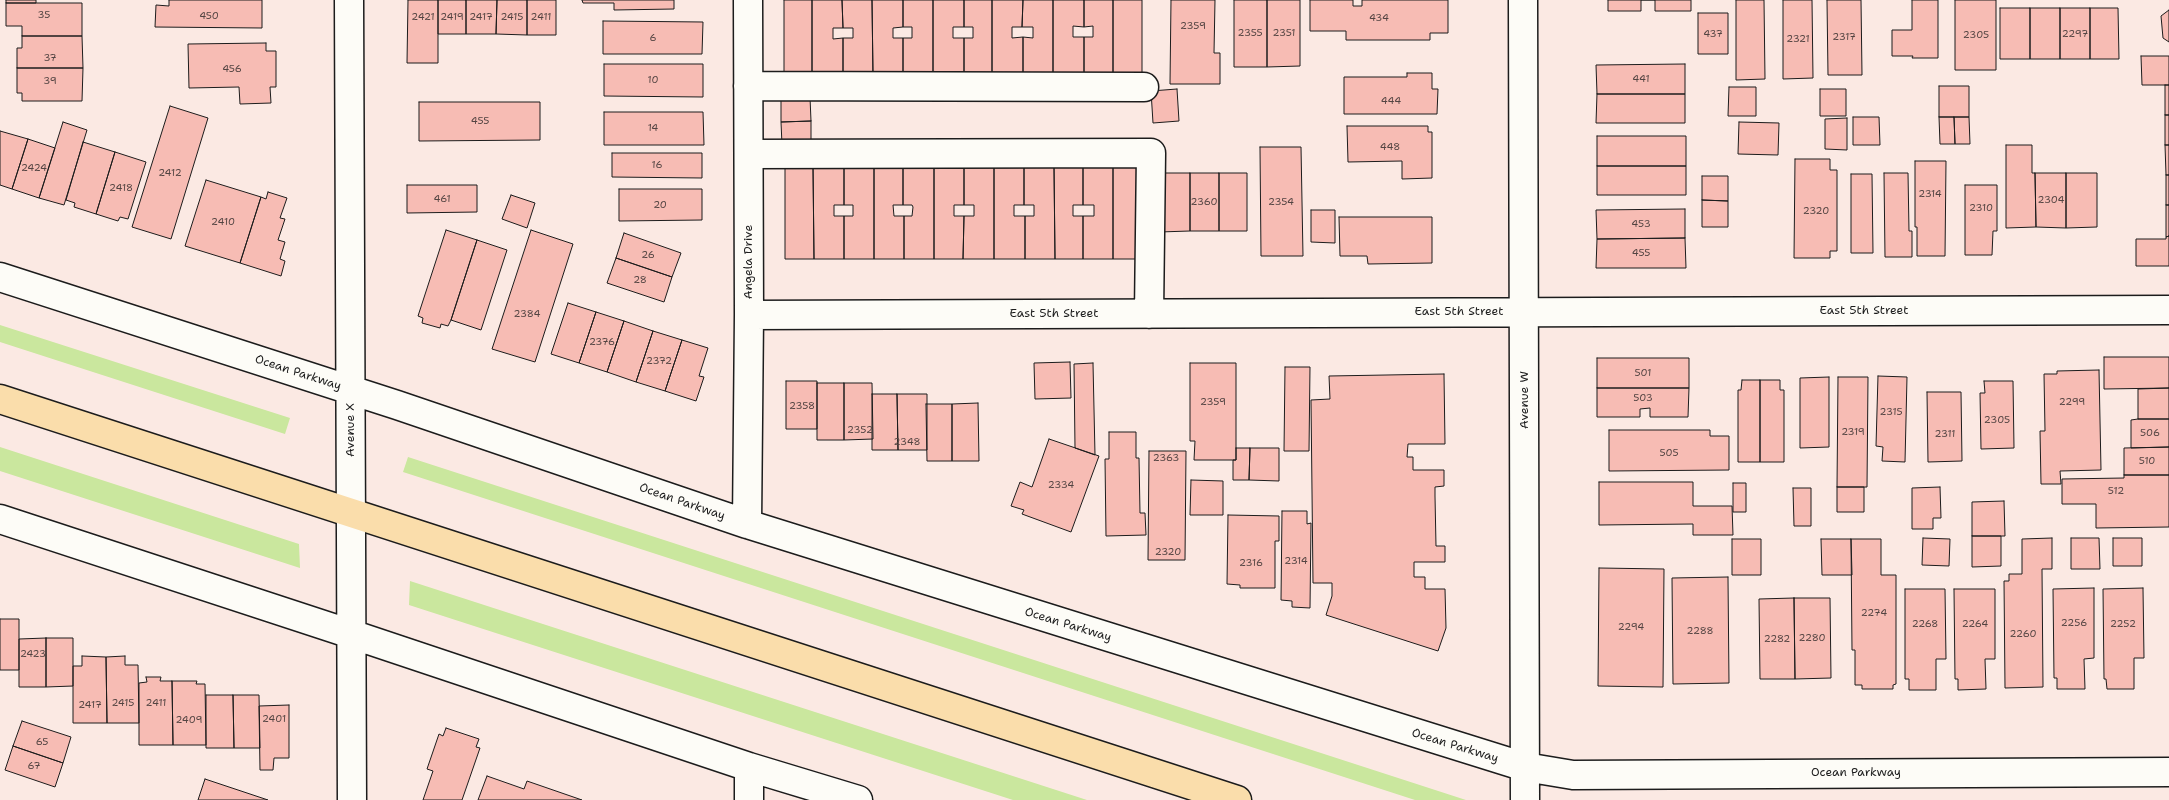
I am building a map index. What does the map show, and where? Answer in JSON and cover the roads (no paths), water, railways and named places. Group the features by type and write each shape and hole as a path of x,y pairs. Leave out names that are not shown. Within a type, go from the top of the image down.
{"main road":[{"path":"0,399 1236,800"}],"street":[{"name":"Avenue X","path":"349,0 352,800"},
{"name":"Angela Drive","path":"747,524 749,316 748,0"},
{"name":"Avenue W","path":"1523,0 1525,800"},
{"path":"748,86 1144,88"},
{"path":"749,154 1151,153 1149,314"},
{"name":"Ocean Parkway","path":"0,277 351,390 747,524 1525,767 1573,775 2169,771"},
{"name":"East 5th Street","path":"749,316 1525,311 2169,310"},
{"path":"0,519 749,767 858,800"},
{"path":"749,767 749,800"}]}
